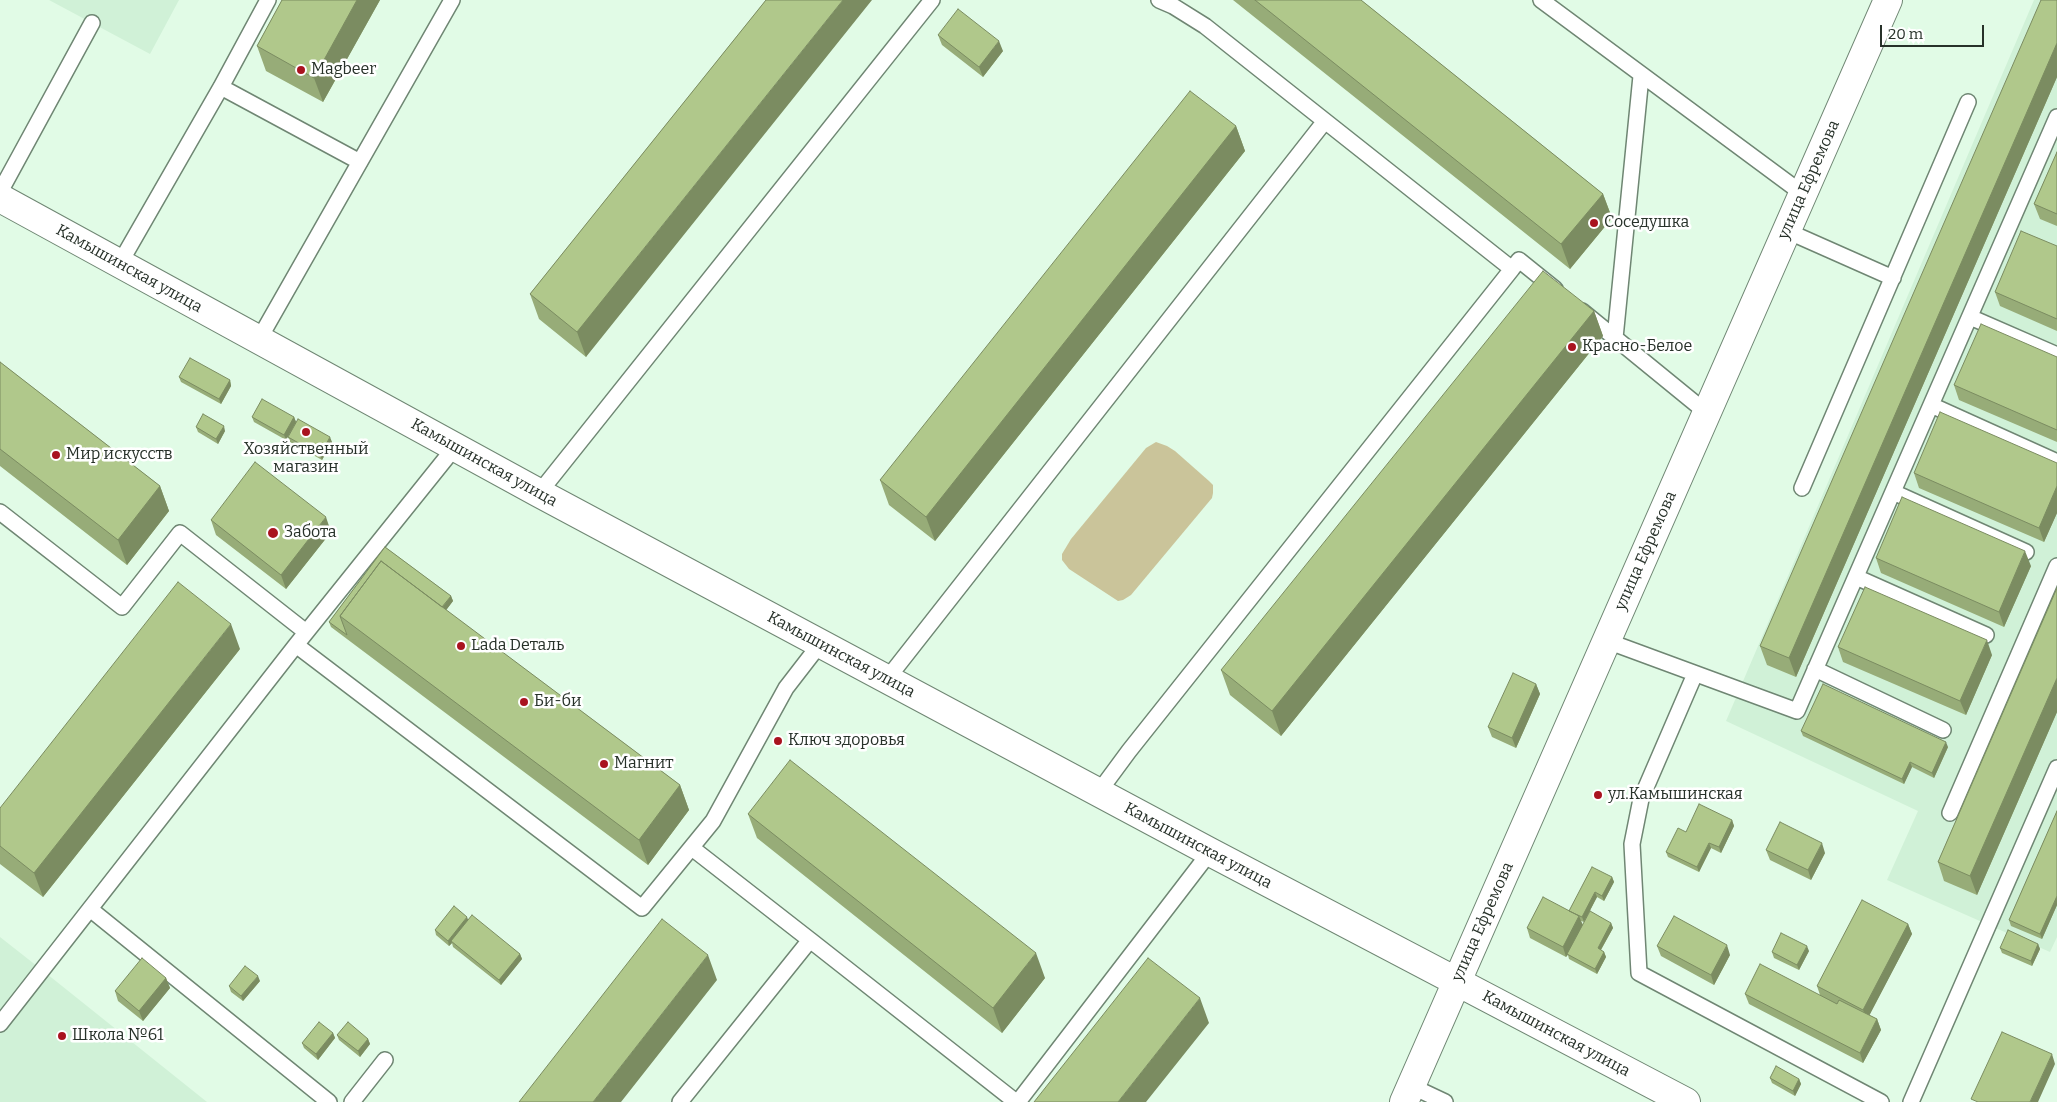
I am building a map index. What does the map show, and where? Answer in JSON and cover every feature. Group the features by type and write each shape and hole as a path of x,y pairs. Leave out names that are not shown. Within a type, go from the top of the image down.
{"street":[{"name":"улица Ефремова","path":"1408,1094 1888,0"},
{"name":"Камышинская улица","path":"0,198 258,341 820,644 1098,793 1686,1102"}],"lane":[{"path":"120,263 222,87 268,0"},
{"path":"258,341 452,0"},
{"path":"539,493 932,0"},
{"path":"1159,0 1173,6 1205,26 1512,268"},
{"path":"1541,0 1641,76 1803,194"},
{"path":"0,192 92,23"},
{"path":"1615,338 1641,76"},
{"path":"222,87 360,162"},
{"path":"1802,488 1968,102"},
{"path":"1607,641 1797,711 2008,229 2052,142 2057,117"},
{"path":"887,679 1325,121"},
{"path":"2008,229 2024,236"},
{"path":"1787,231 1892,278"},
{"path":"1098,793 1129,751 1518,260 1707,413"},
{"path":"1970,317 2057,356"},
{"path":"1931,405 2057,462"},
{"path":"0,1024 306,632 455,447"},
{"path":"1893,492 2026,552"},
{"path":"0,512 122,607 180,534 306,632"},
{"path":"1950,813 2057,566"},
{"path":"1856,578 1986,635"},
{"path":"296,645 642,908 713,821 786,688 820,644"},
{"path":"1815,669 1943,730"},
{"path":"1695,674 1641,799 1632,844 1639,973 1881,1102"},
{"path":"1911,1102 2057,768"},
{"path":"692,848 1017,1102 1210,852"},
{"path":"90,909 329,1102"},
{"path":"680,1102 810,940"},
{"path":"352,1102 385,1060"},
{"path":"1408,1094 1444,1102"}],"shaded area":[{"path":"49,0 179,0 150,54"},
{"path":"2034,0 2057,0 2057,937 2050,952 1887,880 1918,811 1726,721"},
{"path":"1156,442 1175,451 1213,485 1212,498 1131,595 1118,601 1069,569 1062,560 1062,554 1071,539 1146,448"},
{"name":"Школа №61","path":"0,937 42,970 207,1102 0,1102"}],"building":[{"path":"282,0 357,0 314,78 257,46"},
{"path":"766,0 843,0 577,332 530,294"},
{"path":"1255,0 1361,0 1603,194 1561,244"},
{"path":"2041,0 2057,0 2057,43 1789,658 1760,646"},
{"path":"958,9 999,41 979,67 938,35"},
{"path":"1190,91 1236,126 926,517 880,480"},
{"path":"2057,152 2057,214 2034,204"},
{"path":"2021,231 2057,246 2057,319 1995,292"},
{"path":"1543,271 1594,311 1272,711 1221,670"},
{"path":"1981,324 2057,357 2057,430 1954,385"},
{"path":"190,358 230,380 219,399 179,377"},
{"path":"0,362 160,486 118,540 0,449"},
{"path":"262,399 294,417 284,435 252,417"},
{"path":"1940,412 2057,463 2057,486 2039,528 1914,473"},
{"path":"203,414 224,426 216,439 196,427"},
{"path":"298,419 330,437 320,455 288,437"},
{"name":"Забота","path":"255,462 326,517 281,575 211,520"},
{"path":"1902,497 2025,551 1999,612 1876,558"},
{"path":"385,547 451,596 442,607 381,561 340,616 347,635 329,622"},
{"path":"381,561 680,785 639,840 340,616"},
{"path":"178,582 231,624 34,873 0,846 0,808"},
{"path":"1865,587 1987,640 1960,701 1838,647"},
{"path":"2057,588 2057,678 1970,876 1938,862"},
{"path":"1513,673 1536,684 1512,738 1488,727"},
{"path":"1823,684 1946,742 1932,773 1910,762 1902,779 1801,731"},
{"path":"790,760 1036,953 993,1008 748,814"},
{"path":"1699,804 1732,820 1719,847 1709,843 1697,867 1666,852 1678,828 1686,832"},
{"path":"2057,811 2057,896 2040,934 2009,920"},
{"path":"1780,822 1822,843 1808,870 1766,850"},
{"path":"1592,867 1612,877 1602,896 1595,892 1582,917 1569,911"},
{"path":"1543,897 1579,916 1563,947 1527,928"},
{"path":"1862,900 1908,924 1863,1010 1817,986"},
{"path":"454,906 467,917 448,941 435,930"},
{"path":"1590,911 1611,923 1598,948 1604,952 1595,969 1567,954"},
{"path":"472,915 520,954 499,980 451,941"},
{"path":"1674,916 1727,945 1711,975 1657,946"},
{"path":"662,919 708,955 593,1102 519,1102"},
{"path":"2008,930 2038,944 2031,961 2000,948"},
{"path":"1781,933 1807,946 1797,965 1772,952"},
{"path":"142,958 166,978 139,1011 115,991"},
{"path":"1148,958 1200,998 1118,1102 1034,1102"},
{"path":"1760,964 1837,1004 1839,1000 1877,1019 1860,1053 1745,994"},
{"path":"245,966 258,976 241,996 229,986"},
{"path":"319,1022 333,1033 316,1054 302,1043"},
{"path":"348,1022 368,1039 358,1051 337,1035"},
{"path":"2002,1032 2052,1054 2030,1102 1978,1102 1971,1099"},
{"path":"1776,1066 1799,1079 1793,1091 1770,1078"}],"place":[{"name":"Magbeer","path":"301,70"},
{"name":"Соседушка","path":"1594,223"},
{"name":"Красно-Белое","path":"1572,347"},
{"name":"Хозяйственный магазин","path":"306,432"},
{"name":"Мир искусств","path":"56,455"},
{"name":"Забота","path":"273,533"},
{"name":"Lada Dеталь","path":"461,646"},
{"name":"Би-би","path":"524,702"},
{"name":"Ключ здоровья","path":"778,741"},
{"name":"Магнит","path":"604,764"},
{"name":"ул.Камышинская","path":"1598,795"},
{"name":"Школа №61","path":"62,1036"}]}
